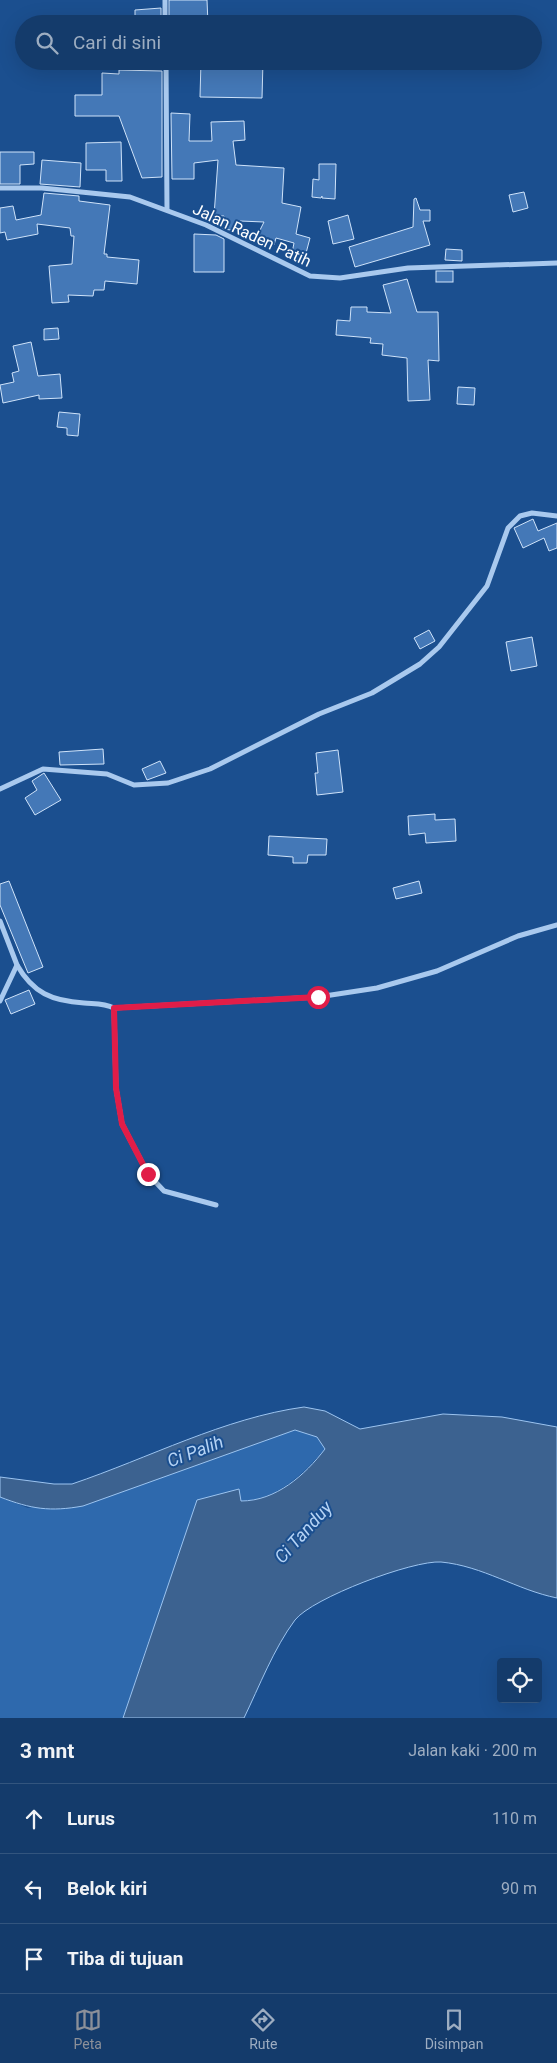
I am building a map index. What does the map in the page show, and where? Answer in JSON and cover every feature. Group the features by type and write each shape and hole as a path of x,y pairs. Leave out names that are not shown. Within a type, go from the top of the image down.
{"street":[{"path":"165,0 165,15"},
{"path":"166,70 166,210"},
{"name":"Jalan Raden Patih","path":"0,188 42,188 130,197 225,233 310,276 340,278 408,268 557,263"},
{"path":"0,789 43,769 107,774 134,784 168,783 210,769 319,714 372,693 420,664 439,647 487,586 508,528 520,516 532,513 557,516"},
{"path":"0,922 17,966 26,981 47,997 76,1003 107,1005 114,1008 318,997 377,988 438,971 518,936 557,925"},
{"path":"0,1001 17,966"},
{"path":"114,1008 116,1088 122,1124 144,1167 164,1191 216,1205"}],"shaded area":[{"path":"295,1430 317,1437 325,1449 298,1477 277,1491 254,1500 241,1501 238,1489 151,1634 123,1718 0,1718 0,1497 28,1508 196,1465"}],"water":[{"path":"304,1407 325,1411 360,1429 443,1414 502,1417 557,1427 557,1598 528,1590 486,1573 456,1564 441,1562 409,1567 341,1591 305,1611 295,1620 274,1655 244,1718 123,1718 197,1500 239,1489 241,1501 266,1497 289,1485 299,1477 325,1449 317,1437 295,1430 83,1506 60,1509 31,1507 0,1497 0,1477 54,1484 72,1484 216,1429 274,1412"}],"building":[{"path":"169,0 207,0 208,15 169,15"},
{"path":"161,8 161,15 135,15 135,10"},
{"path":"119,70 162,71 162,177 142,178 119,116 75,116 75,95 102,95 102,73 119,74"},
{"path":"201,70 263,70 262,98 200,97"},
{"path":"171,113 190,114 189,141 212,141 211,122 244,121 245,140 233,141 236,165 284,168 282,203 301,207 296,234 310,238 305,257 292,253 294,243 276,238 274,245 255,240 264,222 240,221 239,231 223,229 224,216 214,216 218,160 194,163 194,179 172,179"},
{"path":"121,142 122,181 106,181 106,170 86,170 86,143"},
{"path":"0,152 34,152 34,164 20,165 20,184 0,184"},
{"path":"42,160 81,163 80,187 40,184"},
{"path":"319,164 336,164 335,199 322,198 322,196 321,198 312,197 313,179 319,180"},
{"path":"524,192 528,208 513,212 509,195"},
{"path":"44,193 79,196 79,201 110,205 104,254 107,254 107,257 139,260 137,284 105,281 104,290 94,290 93,296 68,295 69,302 52,303 49,266 72,264 74,236 71,236 70,228 37,224 38,234 7,240 5,232 0,233 0,208 13,206 16,220 41,215"},
{"path":"416,198 420,210 430,210 430,221 423,221 430,245 355,267 349,247 413,227 414,199"},
{"path":"348,215 354,239 333,244 328,221"},
{"path":"194,234 216,235 224,239 224,272 194,272"},
{"path":"446,249 462,250 462,261 445,260"},
{"path":"436,271 453,271 453,282 436,282"},
{"path":"407,279 417,312 438,312 439,361 428,360 430,400 408,401 407,358 382,355 383,344 370,343 371,338 336,335 337,320 350,321 351,307 367,307 367,312 391,313 383,285"},
{"path":"58,328 59,339 44,340 44,329"},
{"path":"31,342 38,376 60,374 62,398 39,399 39,395 3,403 0,385 14,382 12,373 19,371 13,346"},
{"path":"458,387 475,388 474,405 457,404"},
{"path":"59,412 80,414 78,436 67,435 67,428 57,427"},
{"path":"533,519 538,531 557,523 557,548 549,551 544,538 523,548 514,528"},
{"path":"429,630 435,641 420,649 414,638"},
{"path":"532,637 537,666 511,671 506,642"},
{"path":"103,749 104,764 60,765 59,752"},
{"path":"338,750 343,792 317,795 315,773 318,773 316,753"},
{"path":"160,761 166,773 147,780 142,769"},
{"path":"44,773 61,800 35,815 25,798 37,790 32,781"},
{"path":"435,814 435,820 455,819 456,841 426,843 425,833 409,835 408,816"},
{"path":"269,836 327,839 326,855 308,855 307,863 293,863 293,857 268,855"},
{"path":"9,881 43,967 28,973 0,905 0,884"},
{"path":"419,881 422,893 396,899 393,888"},
{"path":"29,990 35,1004 11,1014 5,1000"}],"route":[{"path":"148,1174 122,1124 116,1088 116,1018 114,1008 318,997"}],"water label":[{"name":"Ci Palih","path":"195,1451"},
{"name":"Ci Tanduy","path":"303,1532"}]}
